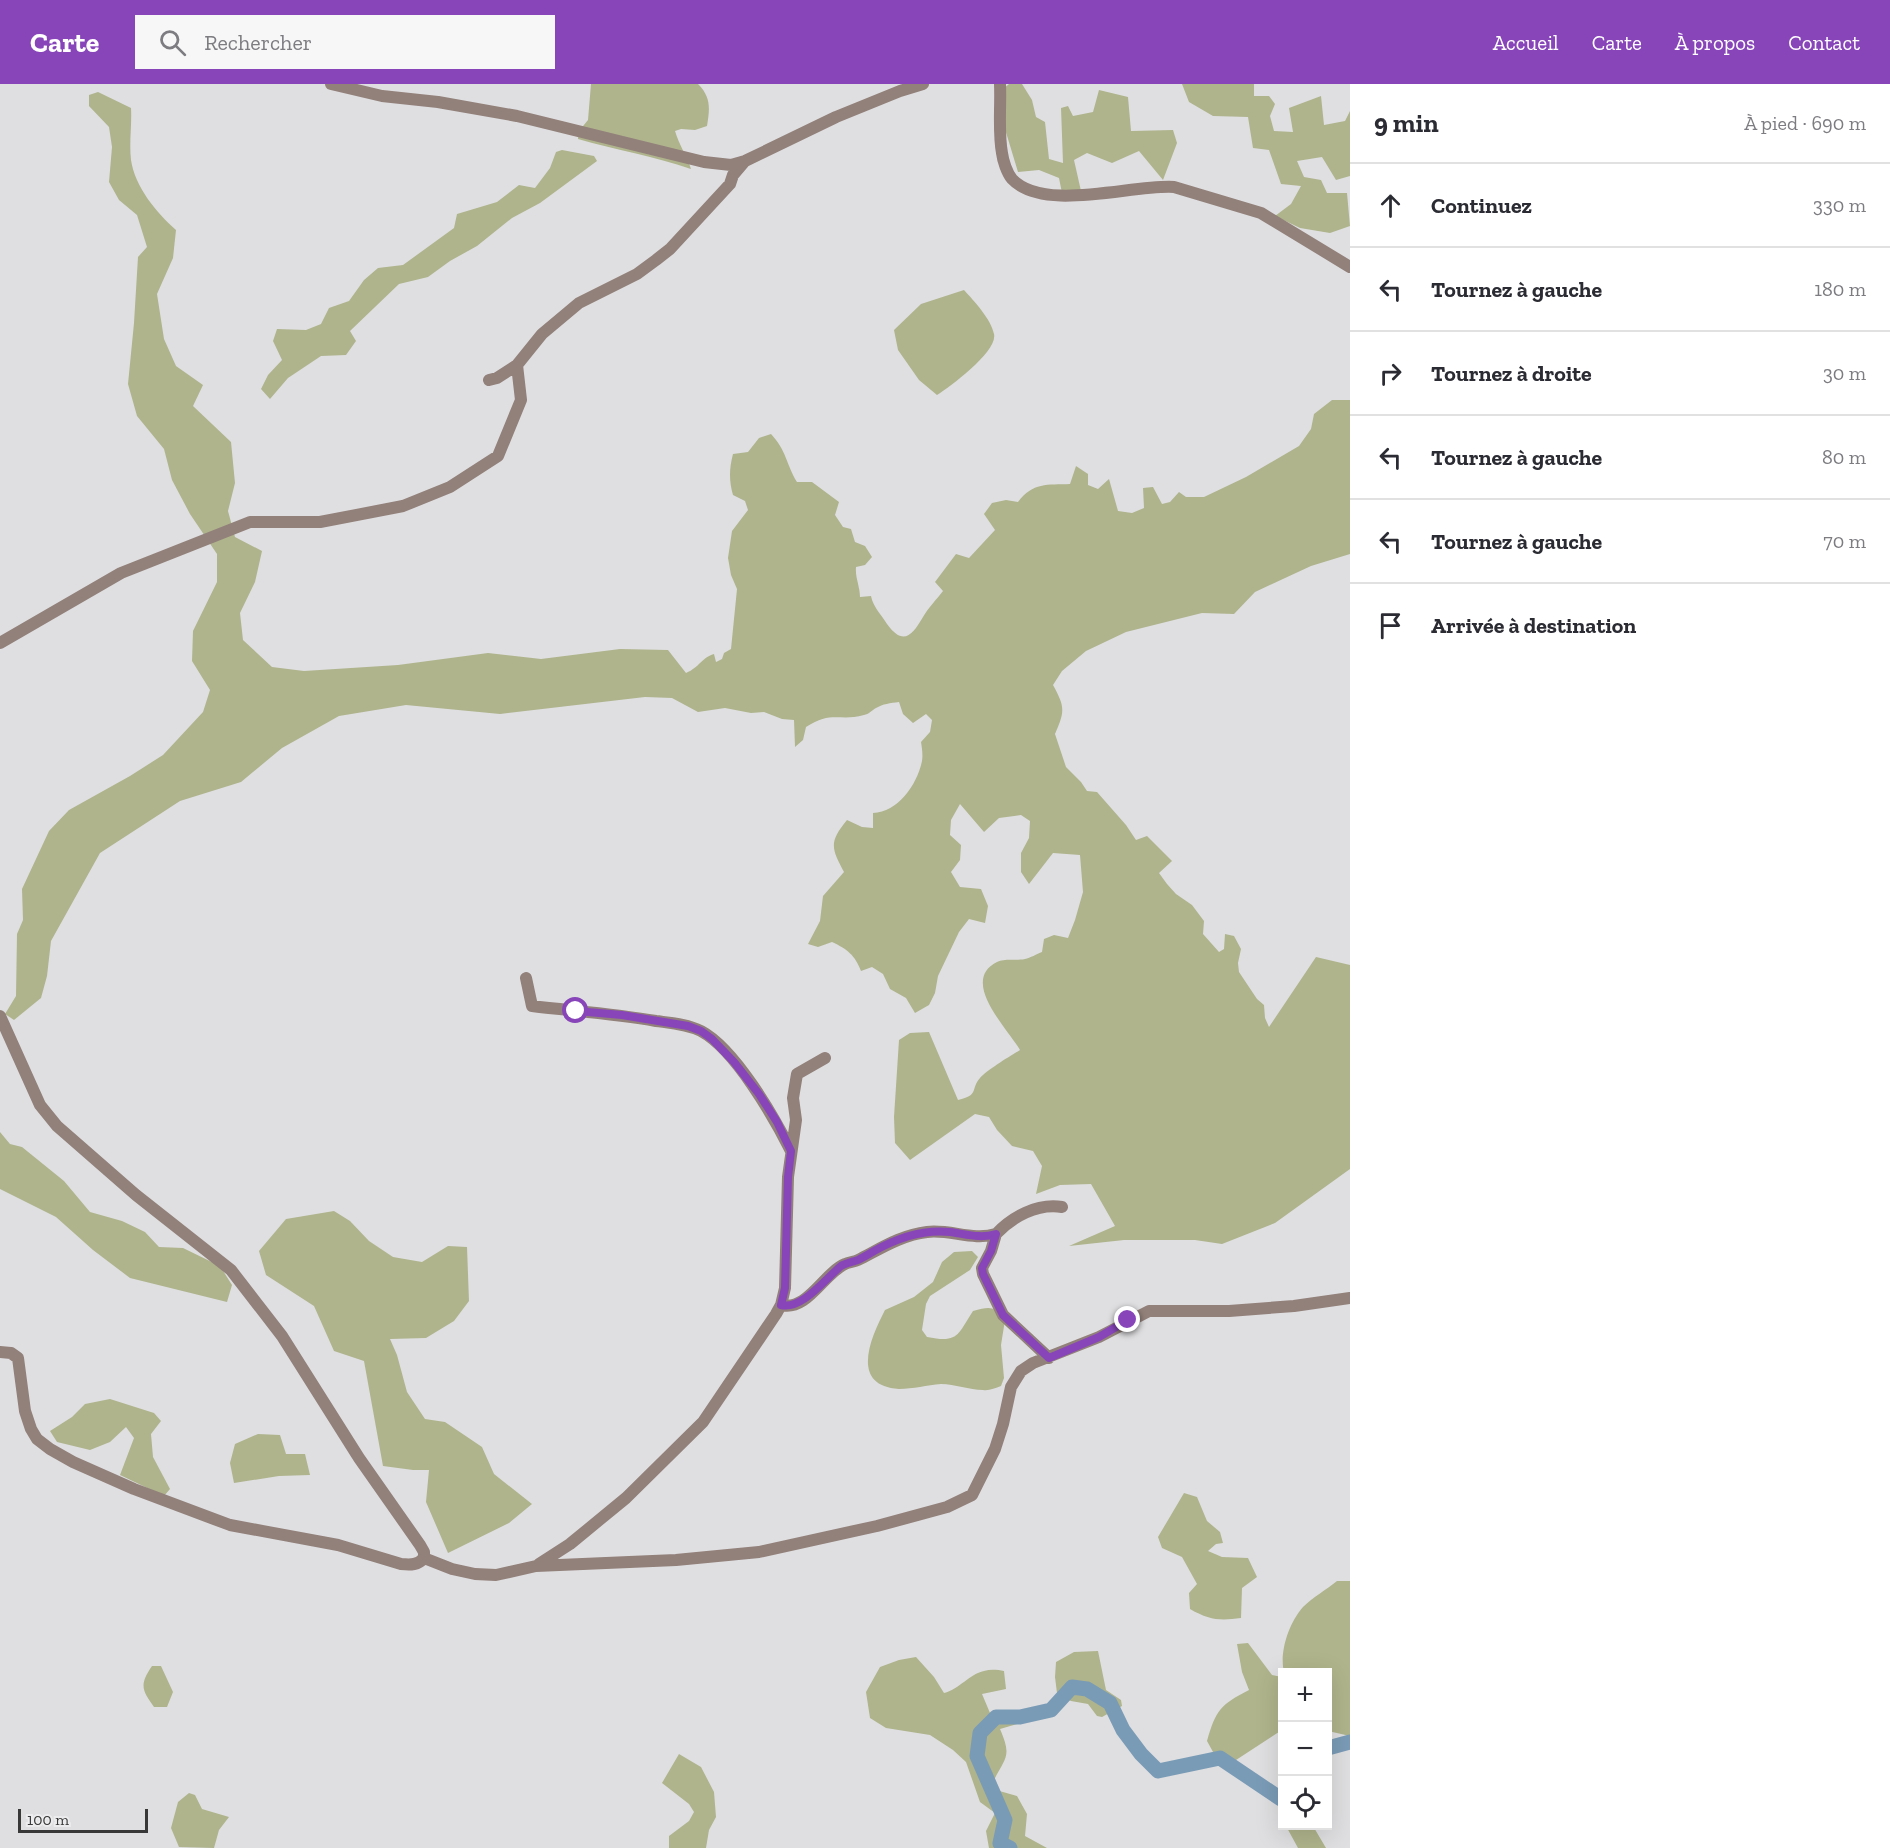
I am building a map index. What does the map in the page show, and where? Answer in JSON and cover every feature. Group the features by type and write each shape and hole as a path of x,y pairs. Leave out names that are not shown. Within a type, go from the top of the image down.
{"street":[{"path":"331,84 382,96 438,102 517,116 704,162 731,165 745,161 836,117 923,84"},
{"path":"1000,84 1002,152 1013,180 1022,185 1045,193 1067,196 1102,194 1155,186 1174,187 1261,213 1350,267"},
{"path":"489,380 497,378 517,365 543,334 579,303 637,274 670,249 730,184 733,175 745,161"},
{"path":"0,643 122,573 250,522 320,522 403,506 450,487 498,456 521,400 517,365"},
{"path":"526,978 532,1006 622,1015 688,1026 701,1031 734,1062 759,1094 777,1122 791,1151"},
{"path":"0,1016 40,1105 57,1126 136,1195 231,1270 282,1336 359,1458 420,1545 424,1558 420,1563 401,1564 338,1545 230,1525 134,1489 73,1462 50,1449 38,1439 31,1429 25,1411 18,1358 11,1353 0,1352"},
{"path":"536,1566 570,1544 626,1498 703,1422 781,1305 785,1288 788,1177 795,1120 793,1098 797,1074 825,1058"},
{"path":"781,1305 794,1305 842,1266 907,1237 927,1232 949,1232 986,1237 996,1234 1008,1222 1043,1206 1062,1207"},
{"path":"996,1234 991,1251 982,1268 983,1274 1003,1315 1049,1358"},
{"path":"424,1558 452,1569 475,1574 496,1575 536,1566 676,1560 759,1552 877,1526 961,1502 972,1495 995,1449 1011,1387 1021,1371 1033,1364 1099,1337 1149,1311 1229,1311 1294,1306 1350,1298"}],"green space":[{"path":"591,84 698,84 708,103 707,126 695,130 675,131 691,169 578,139 579,131 588,120"},
{"path":"1009,84 1022,84 1032,100 1036,117 1045,122 1049,159 1063,163 1061,108 1068,106 1073,116 1093,112 1099,90 1128,97 1131,131 1173,130 1177,143 1163,180 1139,151 1112,163 1087,153 1074,160 1081,191 1062,193 1059,178 1039,170 1018,172 995,96"},
{"path":"1182,84 1254,84 1254,96 1269,96 1275,104 1270,116 1274,131 1293,132 1289,108 1321,96 1324,125 1345,121 1350,111 1350,176 1336,180 1322,157 1297,161 1304,177 1321,180 1327,193 1347,193 1350,226 1330,233 1300,228 1275,216 1291,204 1301,186 1281,184 1269,150 1253,148 1248,117 1213,116 1189,102"},
{"path":"98,92 131,108 130,154 133,170 148,198 176,230 173,258 157,294 164,339 176,366 203,385 193,406 231,442 235,483 228,511 235,537 262,551 255,582 240,613 243,640 272,667 304,671 398,665 488,653 541,659 620,649 668,650 686,673 714,654 716,662 731,649 737,589 731,575 728,558 732,531 748,510 745,501 733,495 730,475 733,454 748,452 759,438 771,434 780,446 797,482 812,482 839,502 835,515 843,527 851,529 855,542 865,546 872,557 865,565 856,567 860,597 871,596 875,607 893,631 898,635 907,636 915,629 943,591 935,582 956,554 969,558 995,530 984,514 992,503 1006,500 1018,502 1035,488 1070,484 1076,466 1088,474 1088,485 1098,489 1109,479 1118,511 1132,513 1144,508 1143,488 1153,487 1162,504 1170,502 1179,492 1186,497 1204,497 1246,477 1299,446 1311,429 1314,414 1332,400 1350,400 1350,554 1311,566 1255,592 1234,614 1202,613 1126,632 1086,651 1062,671 1053,685 1062,704 1061,720 1055,734 1066,767 1087,791 1097,792 1136,840 1147,836 1172,861 1159,873 1176,894 1192,905 1204,921 1203,934 1219,952 1224,949 1225,934 1234,936 1241,949 1239,972 1257,999 1264,1005 1265,1018 1269,1027 1316,957 1350,965 1350,1169 1275,1223 1222,1244 1195,1240 1124,1240 1069,1246 1115,1226 1091,1184 1060,1185 1036,1194 1042,1166 1033,1151 1012,1146 997,1130 989,1117 975,1114 910,1160 895,1143 894,1117 899,1040 910,1033 929,1032 958,1100 972,1094 983,1075 1020,1050 997,1018 984,993 983,981 987,970 1000,961 1025,959 1042,952 1044,939 1054,935 1068,938 1083,892 1080,855 1053,853 1029,884 1021,872 1021,853 1029,838 1030,821 1021,815 999,818 984,832 960,804 951,820 950,835 961,845 960,860 951,872 960,887 981,889 988,906 985,923 969,919 959,932 938,976 935,993 929,1005 915,1013 906,998 890,989 883,974 872,967 861,971 850,953 842,947 832,942 818,947 808,944 820,921 823,896 844,872 834,851 837,834 847,820 862,827 873,828 873,813 890,808 898,802 905,796 916,779 922,759 921,742 930,732 932,720 926,714 913,723 903,714 899,702 881,706 864,715 829,718 815,722 806,727 803,740 795,747 794,720 782,719 764,712 751,713 725,708 698,712 672,698 645,697 500,714 406,705 339,716 282,748 241,782 180,801 100,853 51,941 47,976 41,998 14,1020 5,1014 16,996 17,934 23,920 22,889 49,831 69,810 163,755 203,712 210,690 192,661 193,631 217,582 217,554 190,514 172,480 164,449 137,416 128,384 138,257 147,247 137,215 119,200 109,182 112,147 109,127 89,106 89,95"},
{"path":"562,150 594,156 597,161 540,203 512,218 477,246 428,277 399,284 350,331 356,341 346,355 321,356 288,378 270,399 261,389 268,375 282,360 273,341 277,329 306,330 321,324 329,308 349,301 364,280 378,268 403,265 454,228 457,214 497,202 519,185 535,188 550,168 556,152"},
{"path":"964,290 989,322 994,334 993,341 989,349 972,367 937,395 919,380 898,350 894,330 921,304"},
{"path":"0,1132 10,1144 22,1147 64,1181 90,1212 122,1221 145,1232 159,1247 183,1248 220,1266 232,1285 227,1302 130,1278 93,1250 56,1217 0,1189"},
{"path":"334,1211 350,1221 369,1241 393,1257 422,1262 448,1246 467,1247 469,1301 454,1321 426,1338 390,1339 407,1392 425,1419 445,1422 482,1447 494,1474 532,1504 509,1523 448,1553 426,1502 429,1470 383,1466 364,1361 334,1351 314,1306 266,1275 259,1251 286,1219"},
{"path":"972,1251 978,1257 970,1270 930,1296 926,1304 922,1330 927,1337 951,1338 960,1332 973,1311 991,1308 997,1312 1005,1320 1001,1345 1004,1378 1001,1386 985,1390 941,1384 899,1389 883,1386 874,1379 869,1370 868,1358 874,1333 885,1310 914,1297 933,1282 942,1262 954,1252"},
{"path":"110,1399 154,1413 161,1421 151,1434 153,1457 170,1489 164,1496 120,1475 134,1438 126,1427 110,1442 90,1450 57,1442 50,1431 72,1417 85,1404"},
{"path":"258,1434 280,1435 286,1454 305,1454 310,1475 279,1476 234,1483 230,1463 235,1444"},
{"path":"1184,1493 1197,1497 1207,1521 1220,1532 1223,1543 1216,1544 1208,1551 1222,1557 1248,1558 1257,1577 1242,1588 1241,1618 1215,1619 1190,1609 1189,1593 1197,1584 1182,1557 1162,1548 1158,1537"},
{"path":"1337,1581 1350,1581 1350,1736 1332,1732 1332,1668 1284,1668 1286,1638 1298,1614 1307,1603"},
{"path":"1248,1643 1272,1675 1278,1676 1278,1733 1236,1760 1218,1761 1207,1741 1213,1722 1225,1705 1249,1690 1242,1672 1237,1644"},
{"path":"1098,1651 1106,1690 1121,1700 1122,1706 1102,1717 1097,1716 1088,1704 1071,1701 1057,1693 1055,1677 1056,1662 1074,1652"},
{"path":"916,1657 934,1677 944,1693 979,1673 989,1670 1004,1671 1006,1689 982,1694 990,1713 1028,1710 1027,1721 1000,1729 1006,1745 1006,1756 993,1782 996,1790 1017,1796 1027,1814 1025,1836 1047,1848 989,1848 986,1831 995,1813 980,1802 966,1762 953,1750 930,1735 886,1728 870,1718 866,1692 880,1667"},
{"path":"152,1666 161,1666 173,1692 167,1707 154,1707 145,1692 145,1678"},
{"path":"679,1754 701,1767 714,1792 716,1817 709,1830 706,1848 669,1848 669,1836 689,1821 694,1812 689,1804 662,1783"},
{"path":"189,1793 195,1795 202,1809 229,1817 219,1830 214,1848 179,1847 171,1828 178,1802"},
{"path":"1288,1830 1315,1830 1326,1848 1298,1848"}],"waterway":[{"path":"1010,1848 1000,1843 1005,1820 977,1756 980,1733 996,1717 1020,1717 1051,1710 1072,1687 1087,1689 1110,1703 1123,1730 1141,1754 1158,1771 1220,1758 1278,1797"},
{"path":"1332,1747 1350,1742"}],"route":[{"path":"576,1011 622,1015 688,1026 701,1031 734,1062 759,1094 777,1122 791,1151 788,1177 785,1288 781,1305 788,1306 798,1303 845,1264 896,1240 927,1232 949,1232 986,1237 996,1234 991,1251 982,1268 983,1274 1003,1315 1049,1358 1099,1337 1128,1320"}]}
